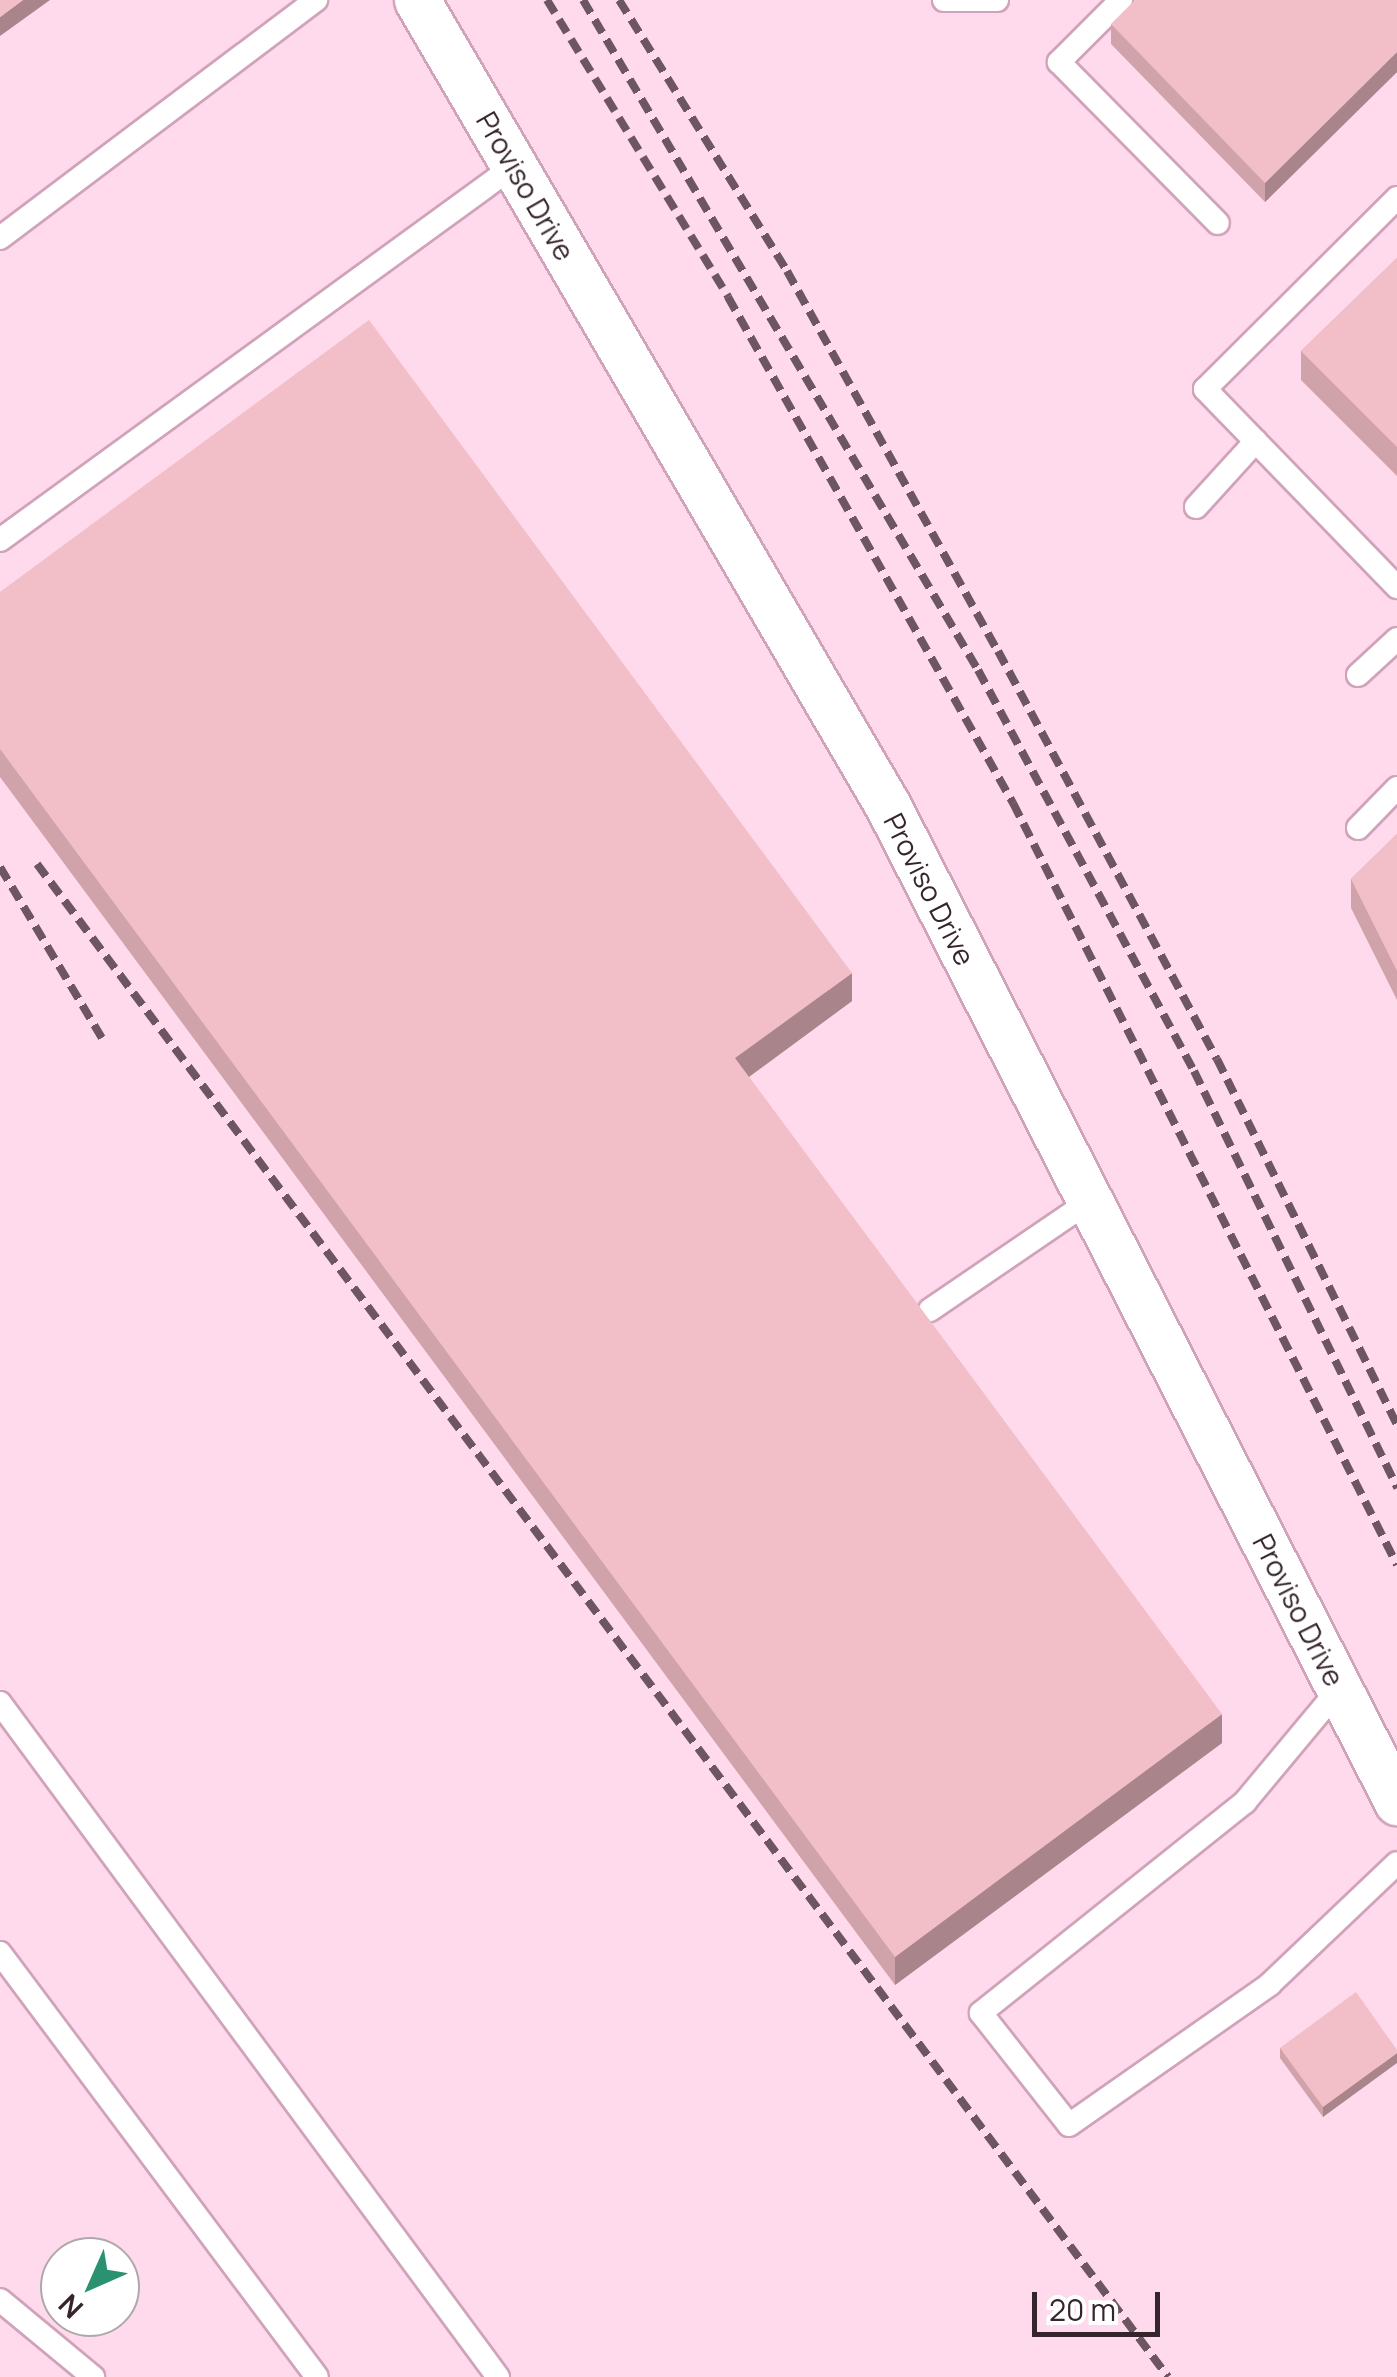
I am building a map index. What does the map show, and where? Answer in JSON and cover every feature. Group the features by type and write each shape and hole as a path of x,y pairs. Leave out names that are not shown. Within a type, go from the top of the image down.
{"street":[{"name":"Proviso Drive","path":"417,0 888,806 1397,1802"}],"lane":[{"path":"0,238 316,0"},
{"path":"944,0 997,0"},
{"path":"1121,0 1059,62 1218,224"},
{"path":"0,540 514,166"},
{"path":"1397,198 1205,389 1397,587"},
{"path":"1196,507 1256,441"},
{"path":"1358,675 1397,639"},
{"path":"1358,828 1397,788"},
{"path":"930,1310 1090,1200"},
{"path":"1340,1689 1245,1802 982,2013 1070,2125 1270,1984 1397,1863"},
{"path":"0,1704 498,2377"},
{"path":"0,1953 316,2377"},
{"path":"0,2300 93,2377"}],"building":[{"path":"0,0 23,0 0,17"},
{"path":"1135,0 1397,0 1397,52 1265,183 1111,24"},
{"path":"1397,258 1397,447 1301,351"},
{"path":"369,320 852,973 735,1058 1222,1714 895,1957 0,749 0,592"},
{"path":"1397,834 1397,971 1351,879"},
{"path":"1356,1992 1397,2053 1323,2107 1280,2048"}],"railway":[{"path":"547,0 728,297 1013,803 1397,1565"},
{"path":"583,0 978,670 1194,1071 1397,1488"},
{"path":"619,0 787,271 998,651 1217,1059 1397,1425"},
{"path":"37,864 1168,2377"},
{"path":"0,867 102,1038"}]}
